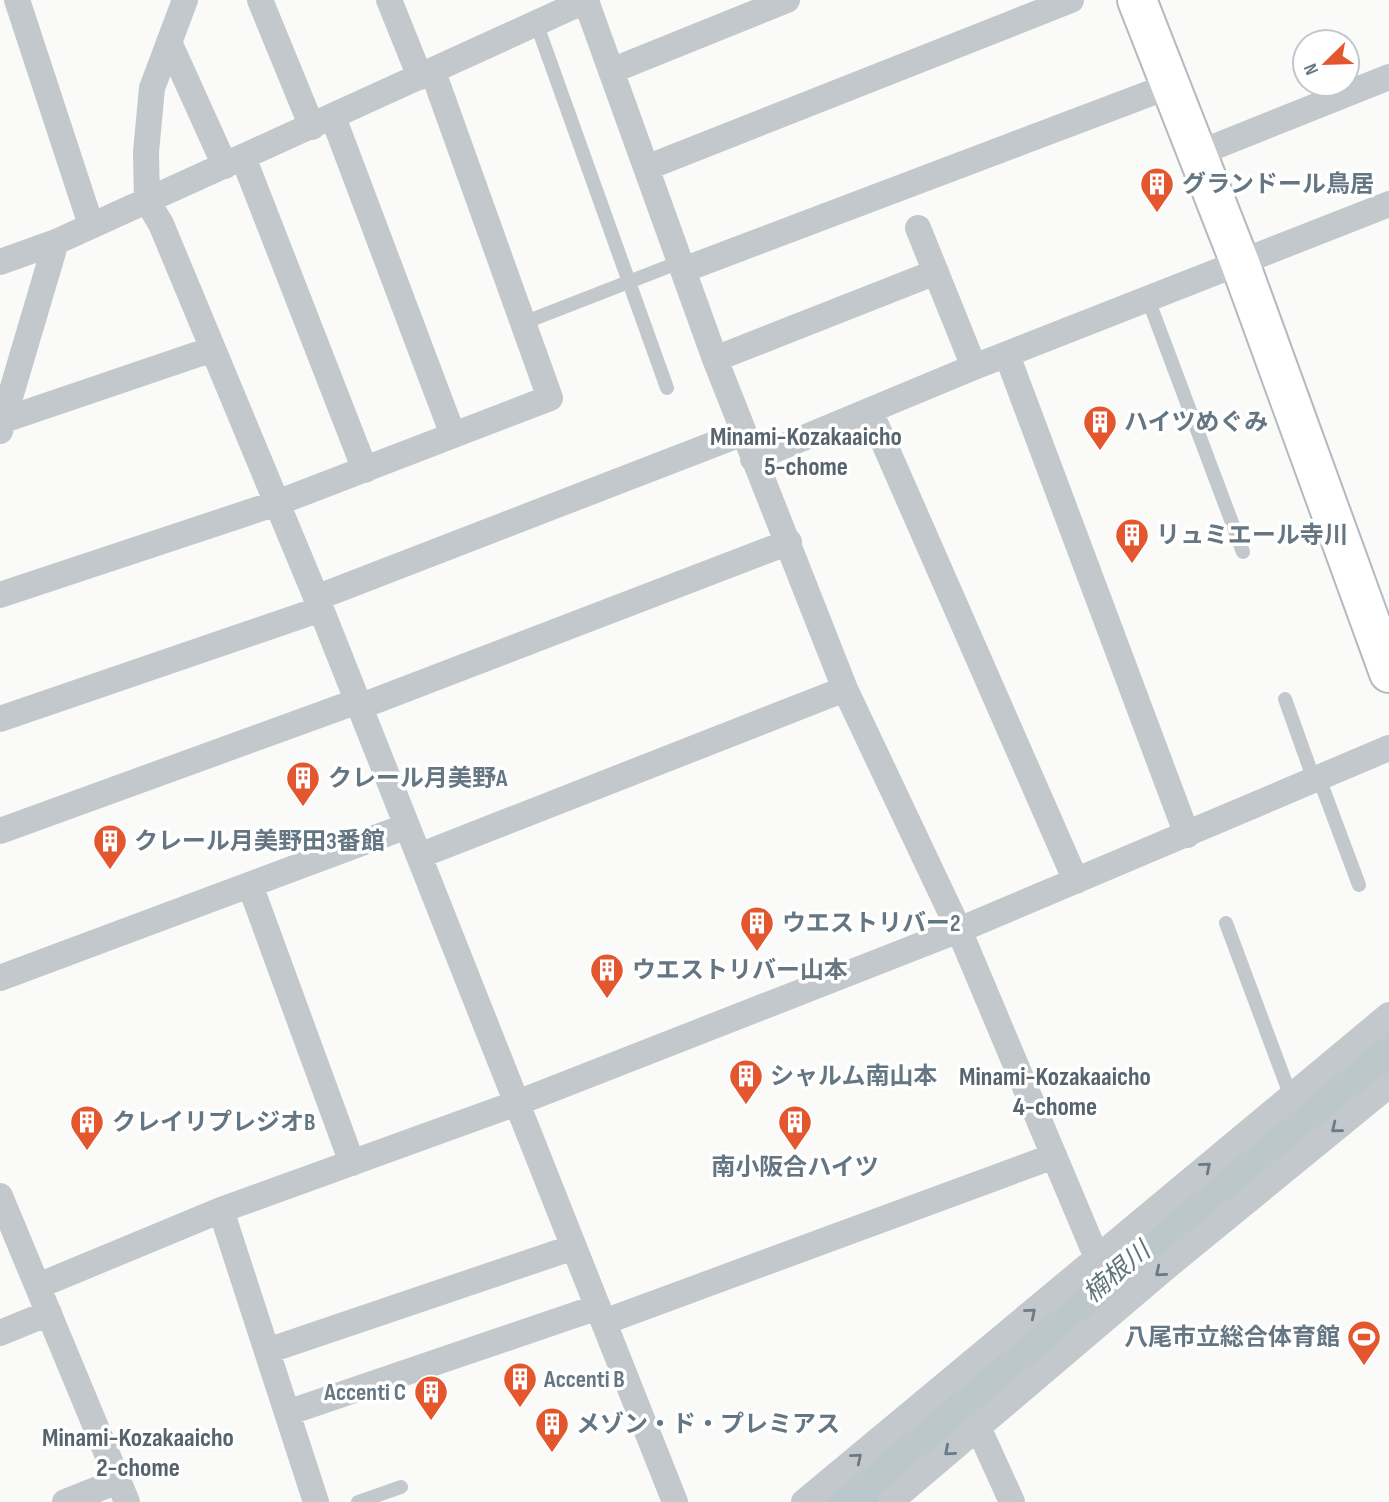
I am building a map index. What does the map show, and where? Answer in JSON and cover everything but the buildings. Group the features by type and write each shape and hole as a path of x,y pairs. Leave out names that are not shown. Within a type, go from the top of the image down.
{"street":[{"path":"0,3 9,0"},
{"path":"17,0 91,225"},
{"path":"185,0 152,88 146,152 147,201 161,224 319,603 675,1502"},
{"path":"260,0 322,122 453,436"},
{"path":"0,595 277,503 550,398 426,74 390,0"},
{"path":"611,71 787,0"},
{"path":"646,168 1072,0"},
{"path":"1138,0 1378,613 1389,673"},
{"path":"0,262 56,242 234,162 537,24 575,3 611,71 715,359 845,690 959,930 1097,1258"},
{"path":"169,42 234,162 365,470"},
{"path":"1199,153 1389,76"},
{"path":"682,266 1172,85"},
{"path":"753,459 974,367 1389,204"},
{"path":"918,228 974,367"},
{"path":"2,425 56,242"},
{"path":"715,359 936,272"},
{"path":"2,425 213,349"},
{"path":"1007,355 1187,835"},
{"path":"870,411 1076,881"},
{"path":"0,719 319,603 743,433"},
{"path":"0,831 359,704 789,542"},
{"path":"419,856 845,690"},
{"path":"38,1286 221,1210 517,1104 959,930 1389,748"},
{"path":"0,978 407,826"},
{"path":"250,885 352,1163"},
{"path":"804,1502 1389,1015"},
{"path":"890,1502 1164,1269 1389,1085"},
{"path":"287,1413 601,1314 1054,1156"},
{"path":"0,1196 122,1491 65,1502"},
{"path":"221,1210 316,1502"},
{"path":"267,1352 574,1247"},
{"path":"0,1333 49,1313"},
{"path":"978,1427 1012,1502"}],"lane":[{"path":"537,24 667,388"},
{"path":"523,323 631,281 682,266"},
{"path":"1148,299 1243,552"},
{"path":"1285,699 1359,885"},
{"path":"1226,923 1291,1097"},
{"path":"358,1502 401,1487"}],"waterway":[{"name":"楠根川","path":"842,1502 1389,1041"}],"place":[{"name":"グランドール鳥居","path":"1157,214"},
{"name":"ハイツめぐみ","path":"1100,452"},
{"name":"リュミエール寺川","path":"1132,565"},
{"name":"クレール月美野A","path":"303,808"},
{"name":"クレール月美野田3番館","path":"110,871"},
{"name":"ウエストリバー2","path":"757,953"},
{"name":"ウエストリバー山本","path":"607,1000"},
{"name":"シャルム南山本","path":"746,1106"},
{"name":"クレイリプレジオB","path":"87,1152"},
{"name":"南小阪合ハイツ","path":"795,1152"},
{"name":"八尾市立総合体育館","path":"1364,1367"},
{"name":"Accenti B","path":"520,1409"},
{"name":"Accenti C","path":"431,1422"},
{"name":"メゾン・ド・プレミアス","path":"552,1454"}],"district":[{"name":"Minami-Kozakaaicho 5-chome","path":"806,450"},
{"name":"Minami-Kozakaaicho 4-chome","path":"1055,1091"},
{"name":"Minami-Kozakaaicho 2-chome","path":"138,1452"}]}
